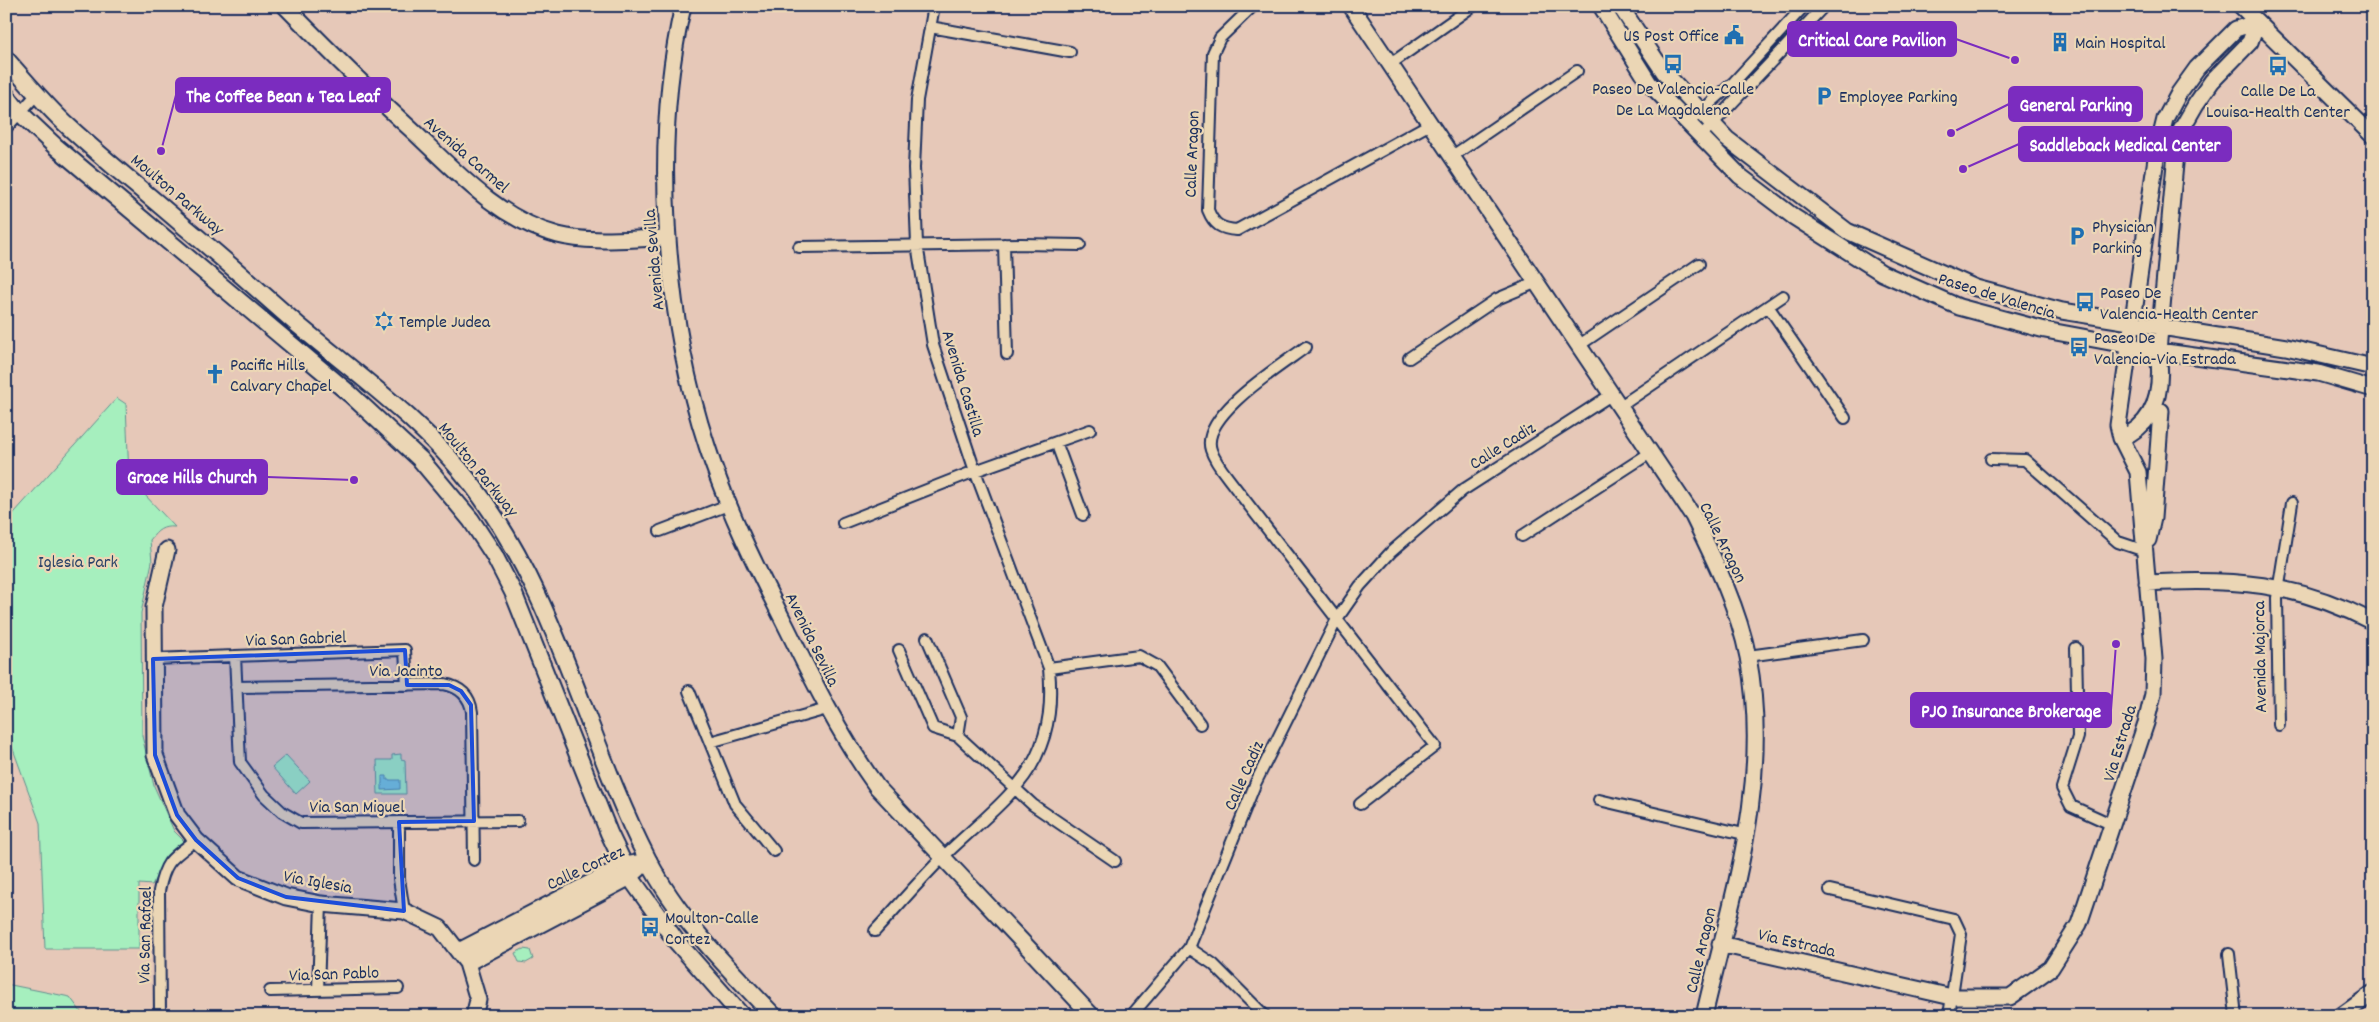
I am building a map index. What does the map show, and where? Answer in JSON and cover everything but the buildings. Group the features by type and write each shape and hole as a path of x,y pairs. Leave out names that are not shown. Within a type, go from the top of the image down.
{"main road":[{"name":"Moulton Parkway","path":"6,59 71,129 297,324 422,428 447,455 492,512 544,604 616,792 649,861 674,902 705,942 774,1016"},
{"path":"6,96 55,146 384,424 420,459 453,496 494,555 530,631 598,806 627,871 676,941 742,1016"},
{"path":"287,342 297,324"}],"street":[{"name":"Avenida Carmel","path":"285,6 387,108 470,185 502,209 529,224 558,235 594,240 668,238"},
{"name":"Avenida Sevilla","path":"683,6 674,57 667,141 668,238 675,307 690,382 706,445 728,505 827,709 849,748 877,787 1092,1016"},
{"name":"Avenida Castilla","path":"934,6 917,100 914,168 917,244 933,345 975,471 1049,668 1052,700 1048,725 1036,759 1015,787 942,858"},
{"name":"Calle Aragon","path":"1253,6 1220,38 1213,53 1208,210 1212,221 1223,230 1237,230 1430,124"},
{"name":"Calle Aragon","path":"1351,6 1693,516 1714,559 1737,616 1748,656 1754,702 1754,791 1748,835 1704,1016"},
{"path":"1390,65 1472,6"},
{"name":"Paseo de Valencia","path":"1601,6 1649,83 1740,176 1794,217 1882,273 1959,307 2045,330 2130,346 2318,373 2373,389"},
{"name":"Paseo de Valencia","path":"1620,6 1664,72 1727,139 1847,231 1976,288 2062,312 2286,347 2373,368"},
{"path":"1688,122 1734,82 1804,6"},
{"path":"1701,136 1824,6"},
{"path":"2241,6 2373,136"},
{"name":"Via Estrada","path":"1720,944 1952,997 2010,997 2051,968 2079,924 2146,724 2153,694 2154,659 2138,472 2121,438 2118,424 2134,322 2152,176 2165,119 2179,93 2197,68 2236,29 2257,22"},
{"name":"Via Estrada","path":"2145,551 2153,518 2161,412 2155,407 2160,369 2158,350 2176,153 2181,130 2212,80 2250,42 2257,22"},
{"path":"930,27 1070,52"},
{"path":"1451,157 1577,71"},
{"path":"6,128 38,93"},
{"path":"799,247 917,244 1080,245"},
{"path":"1004,244 1007,354"},
{"path":"1578,346 1699,264"},
{"path":"1409,358 1497,299 1535,283"},
{"path":"1615,401 1783,296"},
{"path":"1768,306 1845,418"},
{"path":"1306,347 1227,408 1212,429 1210,449 1234,486 1435,746 1360,804"},
{"name":"Calle Cadiz","path":"1131,1016 1189,948 1256,782 1337,619 1367,579 1391,552 1427,518 1463,490 1615,401"},
{"path":"2121,438 2140,428 2155,407"},
{"path":"843,523 975,471 1090,430"},
{"path":"1056,442 1083,514"},
{"path":"1522,536 1650,453"},
{"path":"1991,459 2025,460 2118,542 2145,551"},
{"name":"Avenida Majorca","path":"2279,725 2277,587 2292,503"},
{"path":"660,531 728,505"},
{"name":"Via Iglesia","path":"167,550 154,607 155,756 178,815 196,840 238,878 286,897 321,904 404,912 440,928 463,957 478,1000 474,1016"},
{"name":"Avenida Majorca","path":"2147,584 2223,580 2277,587 2339,606 2373,622"},
{"path":"928,638 961,717 958,736"},
{"path":"1748,656 1863,640"},
{"path":"2076,648 2078,737 2062,788 2071,806 2113,825"},
{"name":"Via San Gabriel","path":"153,659 405,650 406,685"},
{"path":"900,650 933,728 958,736 1033,805 1115,861"},
{"name":"Via San Miguel","path":"235,656 240,762 264,795 282,812 301,823 518,821"},
{"path":"1049,668 1139,656 1157,666 1200,724"},
{"name":"Via Jacinto","path":"236,687 449,685 461,691 469,701 473,719 474,860"},
{"path":"689,691 735,804 774,851"},
{"name":"Avenida Sevilla","path":"710,742 827,709"},
{"path":"1599,800 1748,835"},
{"path":"399,822 399,879 404,912"},
{"name":"Via San Rafael","path":"160,1016 159,891 163,871 173,857 196,840"},
{"path":"875,931 942,858"},
{"name":"Calle Cortez","path":"463,957 649,861"},
{"path":"1830,890 1954,919 1961,934 1949,1016"},
{"path":"318,990 321,904"},
{"path":"1189,948 1213,964 1265,1016"},
{"path":"2229,954 2236,1016"},
{"name":"Via San Pablo","path":"270,991 398,988"},
{"path":"2341,1016 2373,993"}],"highlighted area":[{"path":"405,650 407,685 449,685 461,691 471,705 474,821 399,822 404,911 286,897 238,878 196,840 177,815 155,755 153,659"}],"green space":[{"name":"Iglesia Park","path":"117,398 126,404 129,478 175,527 161,529 150,540 152,562 141,613 142,736 154,786 174,831 186,843 165,860 152,885 139,884 139,949 45,949 40,823 6,730 6,522"},
{"path":"401,754 401,759 405,760 406,794 378,794 377,760 392,760 392,755"},
{"path":"286,755 310,781 296,794 272,767"},
{"path":"523,949 530,950 533,959 526,963 519,962 515,953"},
{"path":"6,984 70,997 84,1016 6,1016"}],"water":[{"path":"382,776 387,776 387,780 400,780 400,789 382,790"}],"place":[{"name":"US Post Office","path":"1734,35"},
{"name":"Main Hospital","path":"2060,42"},
{"name":"Critical Care Pavilion","path":"2015,60"},
{"name":"Paseo De Valencia-Calle De La Magdalena","path":"1673,64"},
{"name":"Calle De La Louisa-Health Center","path":"2278,66"},
{"name":"Employee Parking","path":"1824,96"},
{"name":"General Parking","path":"1951,133"},
{"name":"The Coffee Bean & Tea Leaf","path":"161,151"},
{"name":"Saddleback Medical Center","path":"1963,169"},
{"name":"Physician Parking","path":"2077,236"},
{"name":"Paseo De Valencia-Health Center","path":"2085,302"},
{"name":"Temple Judea","path":"384,321"},
{"name":"Paseo De Valencia-Via Estrada","path":"2079,347"},
{"name":"Pacific Hills Calvary Chapel","path":"215,374"},
{"name":"Grace Hills Church","path":"354,480"},
{"name":"PJO Insurance Brokerage","path":"2116,644"},
{"name":"Moulton-Calle Cortez","path":"650,927"}]}
